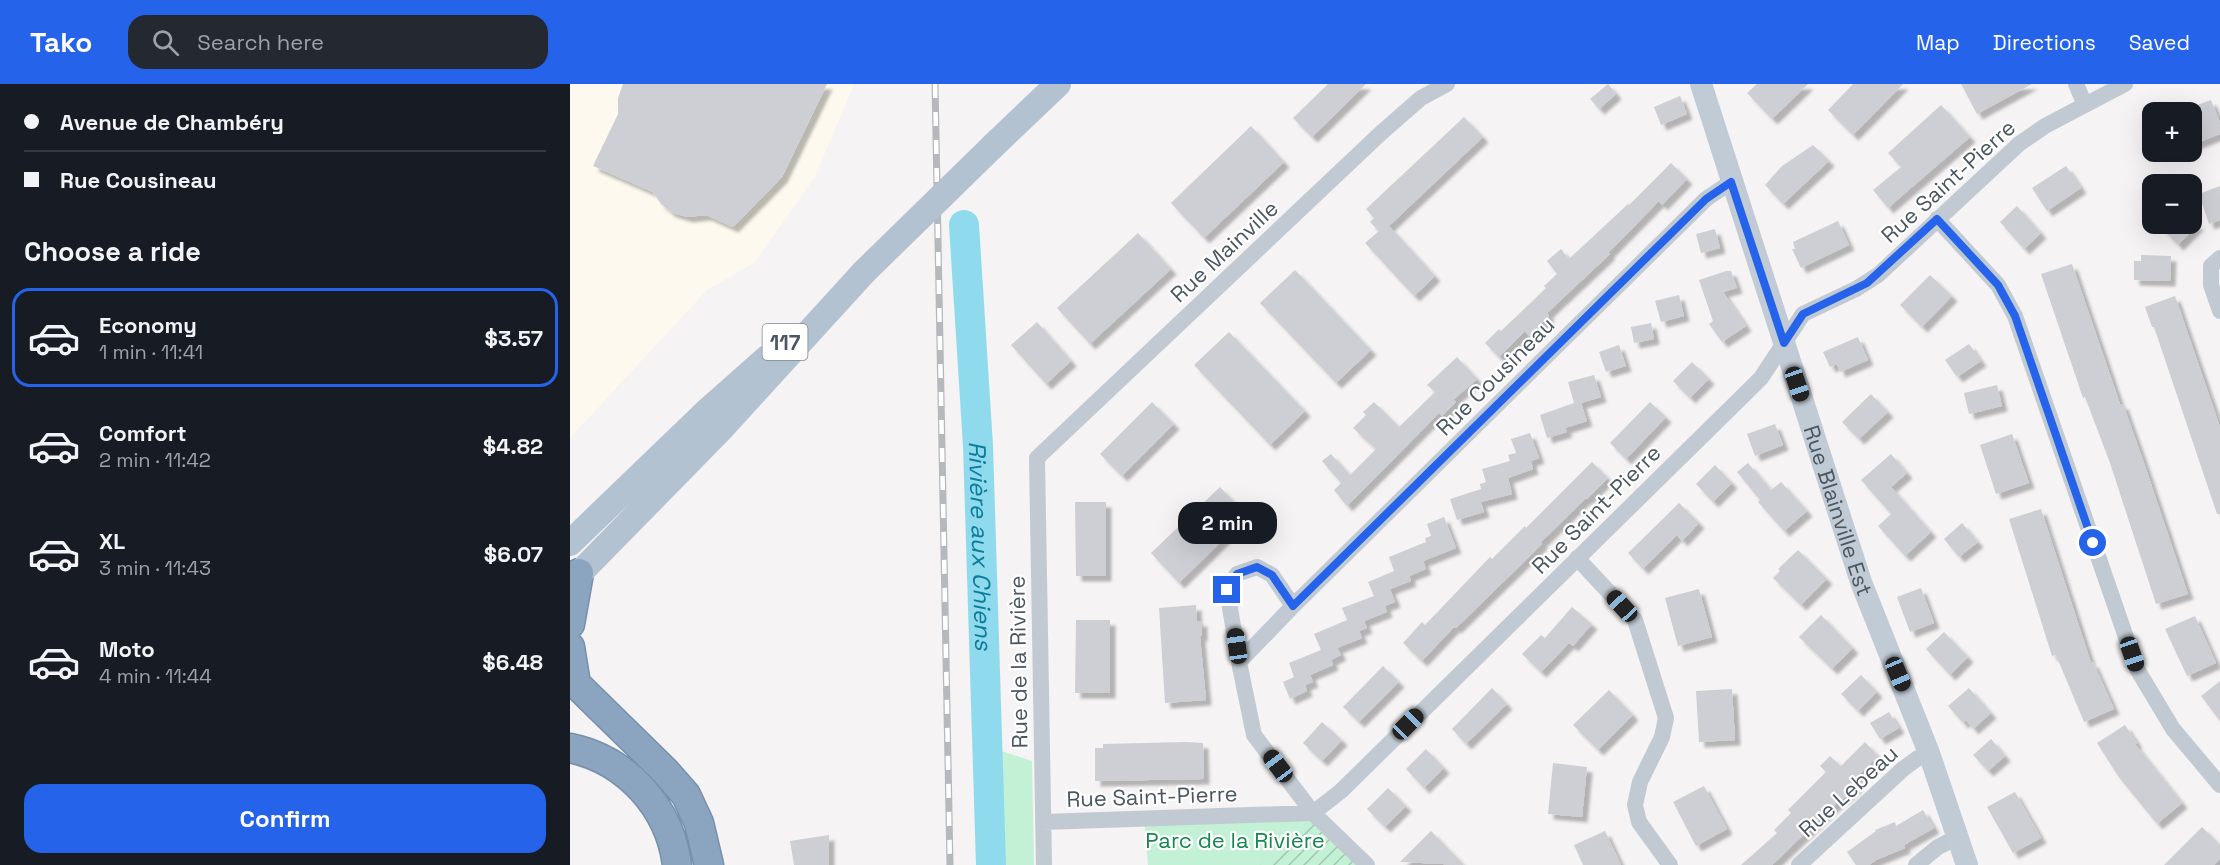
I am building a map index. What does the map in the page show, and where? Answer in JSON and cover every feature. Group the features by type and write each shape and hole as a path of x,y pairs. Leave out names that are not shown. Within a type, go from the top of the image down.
{"highway":[{"path":"570,624 575,578"},
{"path":"570,647 573,681 665,771 686,795 699,823 709,865"},
{"path":"570,748 589,754 612,766 648,795 666,824 677,865"}],"main road":[{"name":"117","path":"607,506 706,412 864,272 1058,84"},
{"name":"117","path":"575,578 720,430 864,272"},
{"path":"570,519 607,506"},
{"path":"570,543 607,506"}],"street":[{"name":"Rue Mainville","path":"1037,458 1381,133 1421,98 1447,84"},
{"name":"Rue Blainville Est","path":"1701,84 1861,582 1929,753 1967,865"},
{"path":"2076,84 2085,105"},
{"name":"Rue Saint-Pierre","path":"1043,822 1313,813 1341,791 1761,378 1803,314 1867,283 2011,150 2045,126 2125,84"},
{"name":"Rue Cousineau","path":"1239,662 1706,199 1731,182"},
{"path":"1937,219 1998,285 2015,316 2137,669 2173,729 2220,785"},
{"path":"2220,258 2211,266 2211,285 2220,311"},
{"name":"Rue de la Rivière","path":"1037,458 1044,865"},
{"path":"1577,558 1635,620 1666,718 1662,737 1640,782 1635,805 1639,822 1670,865"},
{"path":"1293,606 1272,575 1257,567 1237,574 1227,590 1254,735 1313,813 1366,865"},
{"name":"Rue Lebeau","path":"1799,865 1904,769 1929,753"},
{"path":"1916,865 1938,847 1958,837"}],"shaded area":[{"path":"570,84 854,84 815,177 755,262 707,290 570,438"}],"green space":[{"path":"986,746 1032,761 1034,865 991,865"},
{"name":"Parc de la Rivière","path":"1313,813 1260,865 1148,865 1144,819"},
{"path":"1313,813 1367,865 1260,865"}],"building":[{"path":"623,84 827,84 782,177 733,227 706,215 687,217 671,212 661,204 653,192 593,166 618,114 618,98"},
{"path":"1328,84 1366,84 1312,137 1293,118"},
{"path":"1608,84 1616,94 1599,109 1590,99"},
{"path":"1757,84 1808,84 1772,119 1747,93"},
{"path":"1853,84 1903,84 1853,135 1828,110"},
{"path":"1961,84 2032,84 1977,114"},
{"path":"1680,96 1687,114 1661,125 1654,107"},
{"path":"2211,100 2220,123 2220,134 2202,141 2202,103"},
{"path":"1941,105 1970,137 1888,208 1873,190 1901,167 1888,153"},
{"path":"1464,117 1483,137 1389,226 1435,276 1414,296 1365,243 1379,231 1370,222 1374,218 1366,209"},
{"path":"1251,126 1284,162 1204,238 1171,203"},
{"path":"1813,145 1829,161 1783,204 1765,185 1782,166"},
{"path":"1671,163 1687,179 1662,205 1659,201 1608,253 1610,254 1547,313 1549,316 1529,336 1525,331 1499,357 1485,343 1499,329 1501,331 1546,288 1544,286 1557,274 1547,261 1561,249 1569,259"},
{"path":"2066,166 2081,188 2047,211 2032,188"},
{"path":"2220,186 2220,220 2209,224 2202,203 2202,193"},
{"path":"2017,206 2041,233 2024,249 2000,222"},
{"path":"1838,221 1849,245 1801,268 1792,249 1795,249 1793,242"},
{"path":"1715,229 1720,248 1701,253 1696,234"},
{"path":"1138,233 1171,269 1090,344 1057,308"},
{"path":"2168,234 2189,234 2178,245"},
{"path":"2141,255 2171,256 2170,281 2134,280 2134,261 2141,261"},
{"path":"2072,264 2120,404 2123,404 2145,466 2188,594 2156,604 2110,463 2085,397 2083,398 2041,274"},
{"path":"1295,270 1371,350 1336,383 1260,303"},
{"path":"1731,271 1737,288 1723,292 1746,326 1722,342 1709,324 1713,321 1699,280"},
{"path":"1930,275 1952,296 1922,327 1900,305"},
{"path":"1679,295 1684,316 1661,322 1655,301"},
{"path":"2175,296 2220,427 2220,514 2217,514 2154,327 2152,327 2145,307"},
{"path":"1037,322 1071,361 1046,384 1011,345"},
{"path":"1651,323 1654,339 1634,343 1631,327"},
{"path":"1229,332 1305,411 1270,445 1194,365"},
{"path":"1858,337 1868,360 1840,372 1837,364 1830,367 1823,352"},
{"path":"1969,344 1981,361 1957,377 1945,360"},
{"path":"1619,345 1626,366 1606,372 1599,352"},
{"path":"1457,357 1477,379 1453,400 1456,402 1442,416 1439,413 1347,506 1334,490 1341,483 1322,461 1331,454 1350,475 1376,449 1353,428 1366,415 1363,412 1374,402 1399,427 1435,392 1427,385"},
{"path":"1692,362 1709,379 1690,398 1673,381"},
{"path":"1594,375 1601,397 1581,403 1587,421 1565,428 1567,432 1547,438 1540,415 1574,403 1568,382"},
{"path":"1997,385 2002,406 1969,414 1964,393"},
{"path":"1871,394 1888,412 1859,439 1842,422"},
{"path":"1152,402 1174,424 1122,476 1100,454"},
{"path":"1650,402 1666,417 1626,459 1610,443"},
{"path":"1775,424 1783,445 1755,456 1747,434"},
{"path":"1530,433 1539,458 1531,461 1533,469 1508,478 1512,494 1481,502 1484,512 1457,520 1450,499 1481,489 1480,484 1486,482 1482,469 1510,461 1508,455 1516,453 1511,439"},
{"path":"2012,434 2029,483 1996,494 1980,445"},
{"path":"1891,454 1907,473 1891,487 1931,532 1905,556 1878,526 1891,514 1861,480"},
{"path":"1592,462 1608,478 1422,661 1403,643 1422,622 1425,625 1490,557 1492,559 1525,526 1526,528"},
{"path":"1748,463 1771,490 1781,482 1807,511 1784,531 1758,502 1760,500 1737,472"},
{"path":"1715,465 1732,483 1713,502 1696,484"},
{"path":"1220,487 1247,516 1179,583 1151,553"},
{"path":"1075,502 1106,502 1106,576 1076,576"},
{"path":"1679,503 1699,523 1682,541 1677,535 1643,569 1628,553"},
{"path":"2041,509 2091,663 2093,662 2114,709 2084,722 2056,655 2052,656 2009,519"},
{"path":"1444,517 1456,548 1423,561 1426,569 1409,576 1411,581 1390,589 1395,602 1385,606 1387,612 1364,621 1367,628 1359,631 1362,638 1337,648 1341,655 1331,660 1333,665 1310,675 1313,682 1305,685 1307,691 1290,699 1283,682 1294,677 1289,663 1321,650 1314,634 1347,620 1342,608 1374,596 1368,582 1394,571 1389,557 1426,542 1425,538 1431,536 1427,524"},
{"path":"1962,523 1978,542 1959,557 1944,539"},
{"path":"1798,550 1827,579 1801,605 1773,578 1780,571 1778,569"},
{"path":"1921,588 1934,623 1910,632 1897,597"},
{"path":"1699,589 1712,637 1678,646 1665,598"},
{"path":"1196,605 1197,621 1202,621 1202,636 1200,636 1206,700 1165,703 1159,608"},
{"path":"1572,607 1592,624 1573,646 1569,643 1541,672 1522,654 1541,635 1545,638"},
{"path":"1821,615 1853,648 1832,669 1799,637"},
{"path":"2195,616 2216,663 2187,676 2165,629"},
{"path":"1076,620 1110,620 1110,693 1075,693"},
{"path":"1944,632 1968,657 1950,675 1926,649"},
{"path":"1383,666 1399,682 1359,722 1343,707"},
{"path":"1861,675 1877,692 1858,711 1841,694"},
{"path":"2220,681 2220,721 2201,696"},
{"path":"1492,688 1507,704 1466,744 1452,729"},
{"path":"1969,688 1991,713 1973,729 1966,720 1963,723 1948,706"},
{"path":"1732,689 1735,740 1699,742 1696,691"},
{"path":"1609,690 1633,715 1598,750 1573,725"},
{"path":"1889,712 1899,728 1880,739 1870,723"},
{"path":"1322,722 1342,740 1322,761 1303,743"},
{"path":"2125,725 2137,743 2135,744 2182,803 2157,824 2118,776 2097,743"},
{"path":"1991,739 2005,756 1988,771 1973,755"},
{"path":"1865,742 1878,756 1853,781 1857,786 1772,865 1741,865 1777,833 1774,830 1791,813 1788,810 1826,772 1820,766 1830,756 1841,766"},
{"path":"1203,743 1204,779 1095,781 1095,748 1103,748 1103,744"},
{"path":"1426,749 1444,768 1424,788 1406,769"},
{"path":"1553,763 1587,767 1582,817 1548,814"},
{"path":"1704,786 1727,829 1696,846 1673,802"},
{"path":"1388,788 1406,806 1385,827 1367,809"},
{"path":"2015,792 2041,838 2013,853 1987,807"},
{"path":"1923,810 1934,828 1904,845 1905,848 1869,865 1856,865 1847,852 1875,830 1895,822 1896,826"},
{"path":"2202,827 2220,845 2220,859 2214,865 2164,865"},
{"path":"1431,831 1459,860 1464,865 1400,862"},
{"path":"1605,831 1621,865 1583,865 1574,845"},
{"path":"829,835 829,865 794,865 790,841"}],"waterway":[{"name":"Rivière aux Chiens","path":"964,225 978,446 991,865"}],"railway":[{"path":"935,84 950,865"}],"route":[{"path":"1227,590 1237,574 1257,567 1272,575 1293,606 1706,199 1731,182 1784,343 1803,314 1867,283 1937,219 1998,285 2015,316 2093,543"}]}
